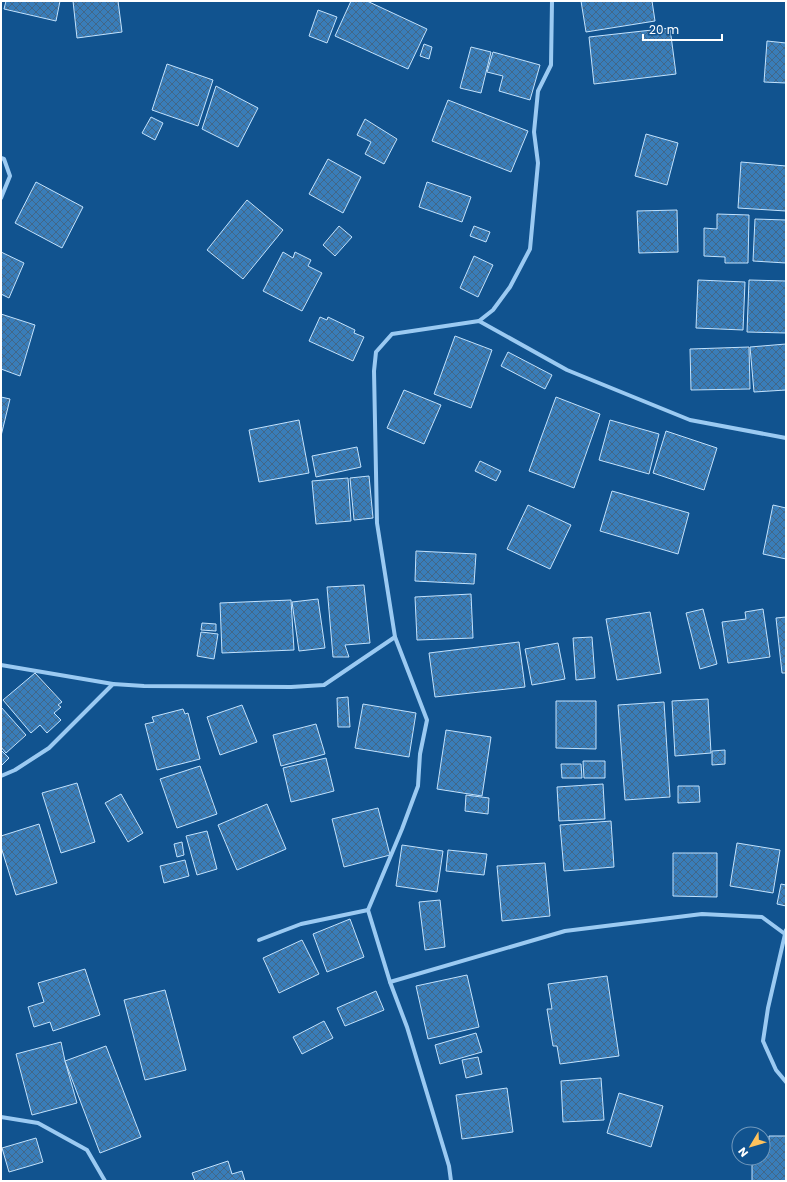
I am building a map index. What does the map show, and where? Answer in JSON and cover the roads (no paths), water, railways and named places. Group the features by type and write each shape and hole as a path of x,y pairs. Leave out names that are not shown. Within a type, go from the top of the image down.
{"street":[{"path":"451,1181 449,1166 407,1027 390,982 368,910 402,830 418,786 420,754 427,720 395,637 377,523 374,371 376,352 392,334 479,321 493,310 510,287 530,249 538,163 534,132 538,91 551,65 552,1"},
{"path":"1,158 4,159 10,176 1,198"},
{"path":"479,321 567,370 690,420 786,438"},
{"path":"1,664 113,684 144,686 260,687 324,685 395,637"},
{"path":"1,776 15,770 49,748 113,684"},
{"path":"259,940 301,924 368,910"},
{"path":"390,982 565,931 702,914 762,917 785,932 768,1008 763,1041 776,1070 786,1082"},
{"path":"1,1117 38,1123 87,1150 105,1181"}]}
